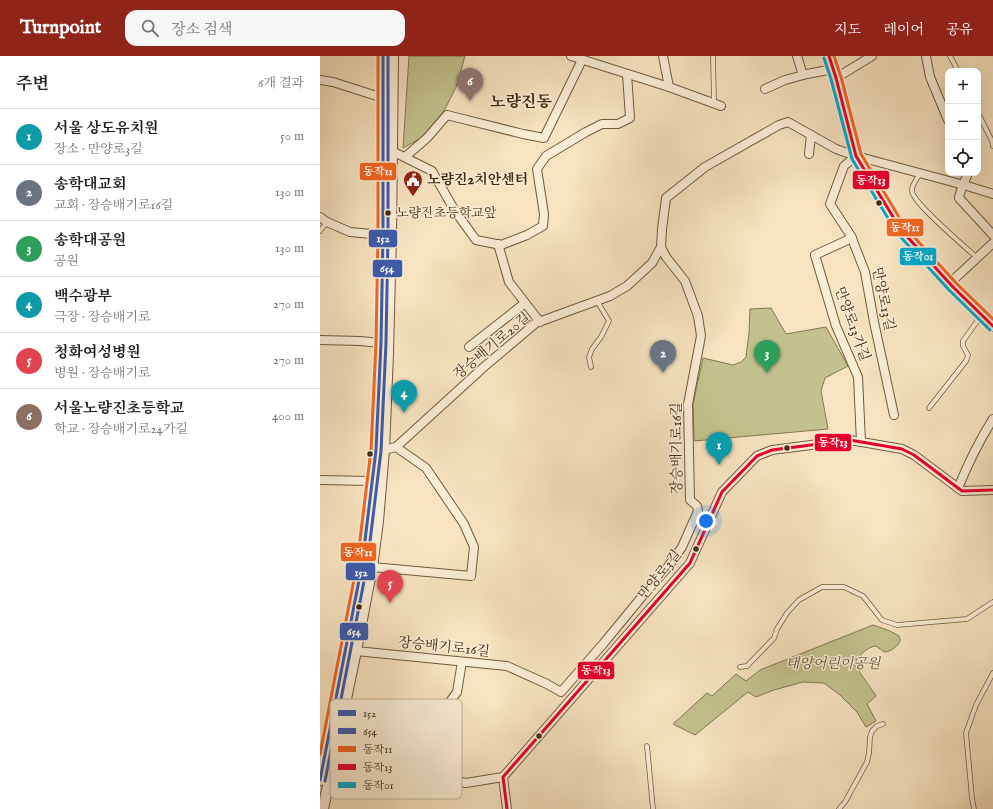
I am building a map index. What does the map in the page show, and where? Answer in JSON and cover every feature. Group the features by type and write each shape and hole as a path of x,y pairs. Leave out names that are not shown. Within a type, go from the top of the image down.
{"street":[{"path":"337,699 362,565 376,450 381,343 383,235 383,56"},
{"path":"343,699 356,651 372,567 378,521 384,450 388,353 393,56"},
{"path":"571,56 669,87 718,105"},
{"path":"663,56 669,87"},
{"path":"797,56 803,75"},
{"path":"765,89 785,80 803,75 834,74 872,56"},
{"path":"926,56 930,77 945,113"},
{"path":"831,57 834,74 856,156 901,230 950,283 993,326"},
{"path":"405,157 427,138 447,115 544,138 582,60"},
{"path":"392,151 432,171 455,211 476,240 502,245 543,226 544,214 537,169 546,156 602,124 618,124 630,118 627,74"},
{"path":"320,80 333,82 383,98"},
{"path":"661,247 666,198 705,167 779,125 788,122 836,149 856,156 993,194"},
{"path":"809,154 811,135"},
{"name":"만양로13길","path":"856,156 844,166 830,204 852,238 865,272 894,415"},
{"path":"967,176 959,198 993,235"},
{"path":"323,220 350,232 383,235"},
{"name":"만양로13가길","path":"852,238 815,255 836,326 858,377 862,442"},
{"path":"950,283 993,243"},
{"path":"498,244 509,282 540,322"},
{"name":"장승배기로20길","path":"384,450 396,447 485,366 536,323 610,296 627,286 652,263 661,247"},
{"name":"장승배기로16길","path":"356,651 506,666 547,684 561,692 668,568 682,547 698,511 697,506 690,500 688,404 701,336 698,316 685,281 666,257 661,247"},
{"path":"468,347 526,303"},
{"path":"320,340 381,343"},
{"path":"958,488 983,434 993,419"},
{"name":"만양로3길","path":"502,777 690,563 722,492 757,456 772,450 850,440 902,449 914,455 962,491 993,490"},
{"path":"372,567 471,576 474,547 464,524 426,468 396,447"},
{"path":"320,480 372,482"},
{"path":"452,699 457,692 462,662"},
{"path":"323,809 323,773 330,736"},
{"path":"323,773 330,747"},
{"path":"462,782 466,783 502,777 507,809"}],"lane":[{"path":"713,56 718,105"},
{"path":"950,56 956,68"},
{"path":"981,119 993,146"},
{"path":"920,173 912,190 912,194 915,199 977,258"},
{"path":"320,231 323,220"},
{"path":"591,367 589,358 592,349 601,337 609,321 597,301"},
{"path":"929,408 966,360 968,356 963,346 963,341 982,314"},
{"path":"740,668 747,666 774,638 777,629 787,613 799,600 822,587 844,587 863,596 882,620 897,625 967,619 993,602"},
{"path":"974,809 966,733 976,705 993,673"},
{"path":"840,809 866,762 869,753 872,731 877,726 883,724"},
{"path":"647,746 652,809"}],"green space":[{"path":"409,56 465,56 457,85 444,111 421,138 403,148"},
{"path":"771,308 786,334 826,327 848,366 825,378 821,391 828,429 694,441 693,404 703,358 733,365 741,362 746,357 750,309"},
{"name":"태양어린이공원","path":"873,625 899,636 900,640 897,646 887,652 884,652 876,646 869,648 854,664 876,696 867,704 876,721 866,727 857,712 840,695 824,683 803,682 756,697 748,692 695,735 673,724 707,693 712,696 736,674 746,681 760,670"}],"transit line":[{"name":"동작11","path":"331,699 357,564 371,450 376,343 378,235 378,56"},
{"name":"152","path":"336,699 362,565 376,450 381,343 383,235 383,56"},
{"name":"654","path":"341,699 367,566 381,451 386,343 388,235 388,56"},
{"name":"동작13","path":"829,56 856,156 901,230 953,287 993,326"},
{"name":"동작11","path":"834,56 861,154 905,227 957,284 993,319"},
{"name":"동작01","path":"824,58 852,159 897,233 949,290 990,330"},
{"name":"동작13","path":"507,809 503,777 690,563 722,492 757,456 772,450 850,440 902,449 914,455 962,491 993,490"},
{"name":"동작11","path":"320,754 330,703"},
{"name":"152","path":"320,780 330,729"},
{"name":"654","path":"325,781 330,755"}],"place":[{"name":"서울노량진초등학교","path":"470,101"},
{"name":"노량진2치안센터","path":"413,197"},
{"name":"노량진초등학교앞","path":"388,213"},
{"name":"송학대교회","path":"663,373"},
{"name":"송학대공원","path":"767,373"},
{"name":"백수광부","path":"404,413"},
{"name":"서울 상도유치원","path":"719,465"},
{"name":"청화여성병원","path":"390,603"}],"district":[{"name":"노량진동","path":"521,103"}]}
